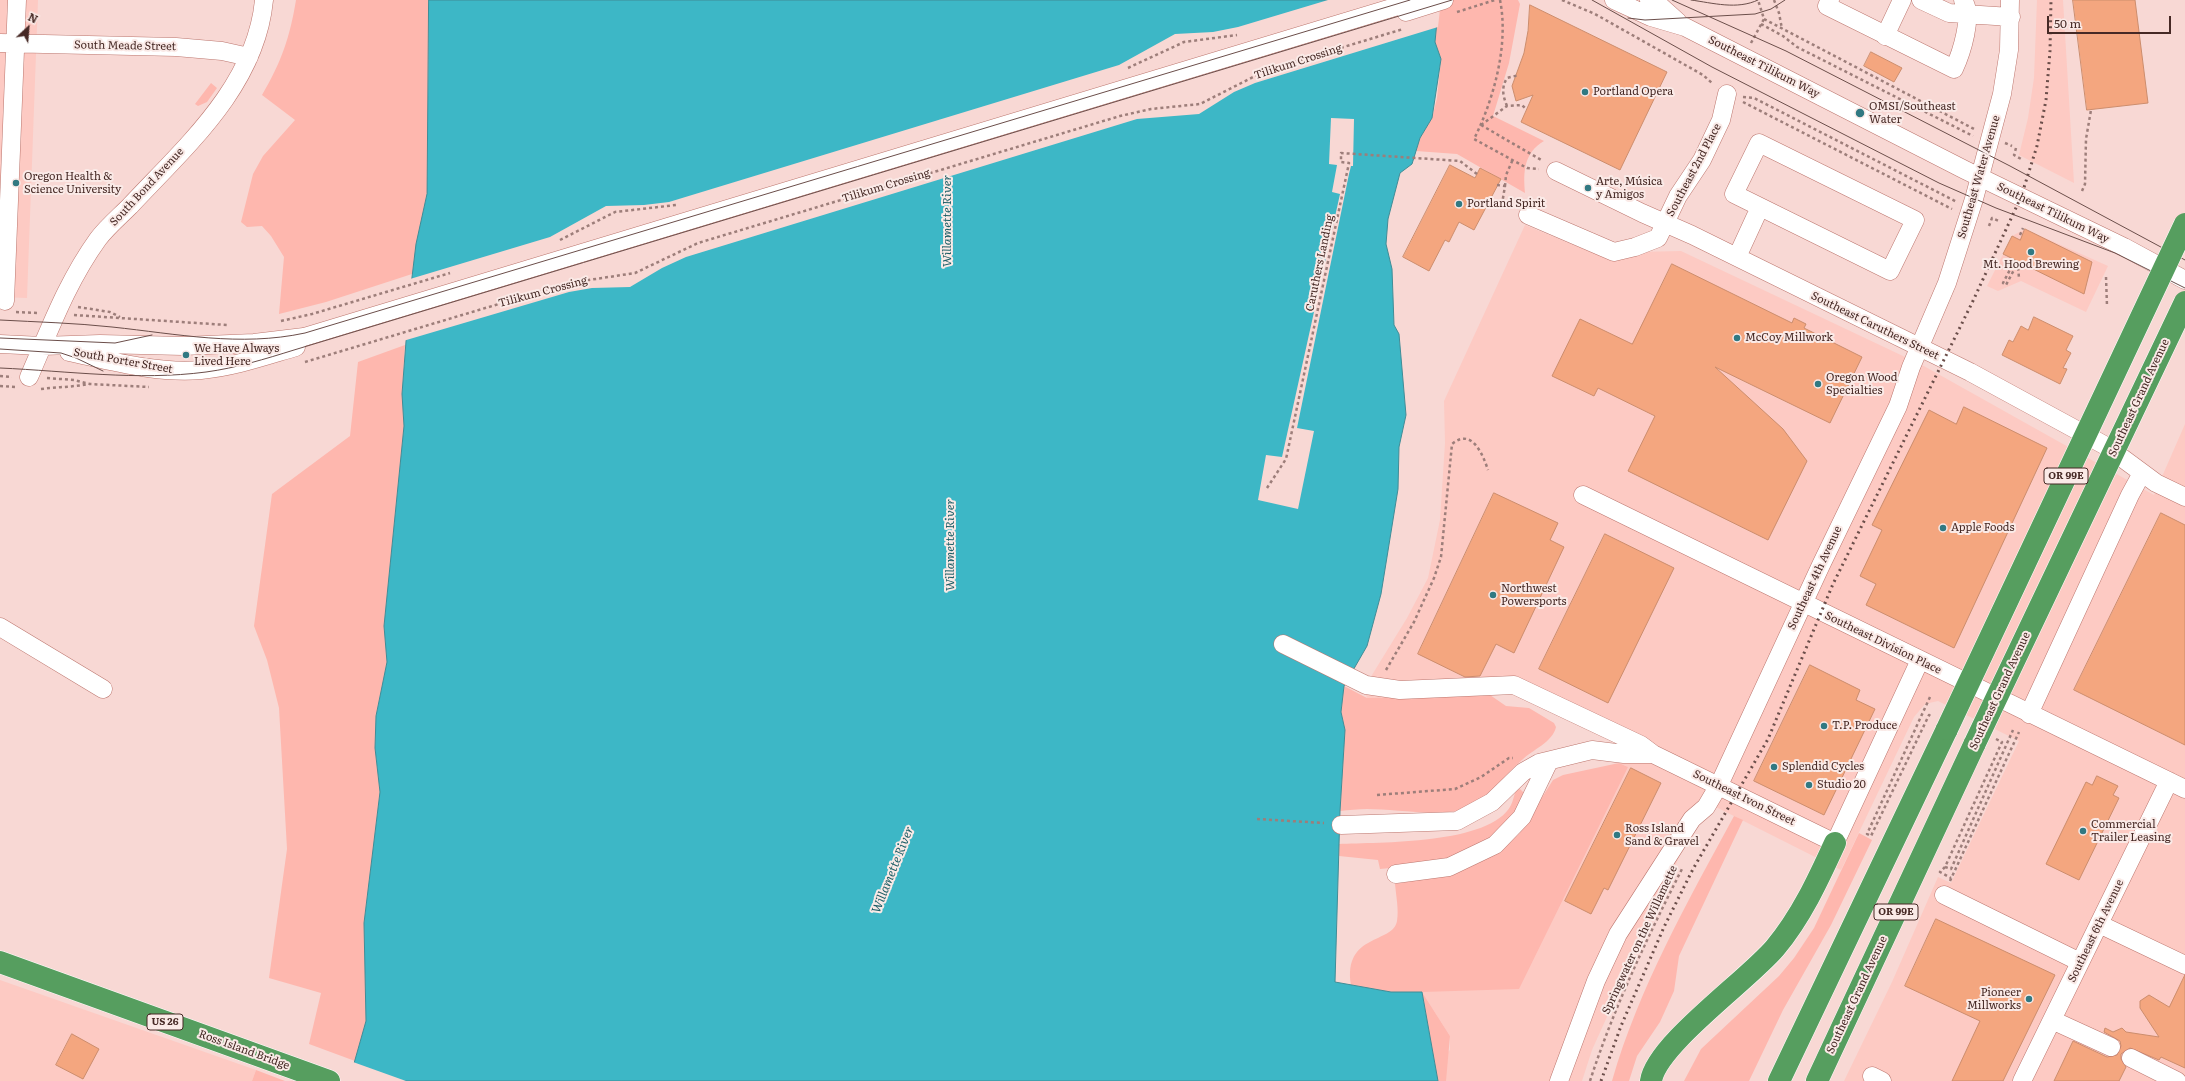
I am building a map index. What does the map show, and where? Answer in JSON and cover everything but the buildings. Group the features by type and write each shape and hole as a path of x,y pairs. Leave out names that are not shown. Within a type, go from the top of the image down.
{"highway":[{"name":"OR 99E","path":"1779,1081 2185,224"},
{"name":"Southeast Grand Avenue","path":"1817,1081 1985,741 2185,302"},
{"path":"1651,1081 1659,1060 1676,1041 1758,966 1788,931 1802,910 1835,842"},
{"name":"Ross Island Bridge","path":"0,962 330,1081"},
{"path":"1774,1081 1791,1056"}],"street":[{"path":"9,307 8,44 17,0"},
{"name":"South Bond Avenue","path":"35,377 42,346 77,269 100,238 227,98 249,58 259,29 264,0"},
{"path":"273,348 304,337 328,331 1418,0"},
{"name":"Southeast Tilikum Way","path":"1614,0 1651,17 1685,27 1980,177 2124,247 2185,280"},
{"name":"Southeast Tilikum Way","path":"1649,0 1658,4 1685,27"},
{"path":"1830,0 1828,6 1885,36 1954,69 1959,58 1966,8"},
{"path":"1885,36 1902,0"},
{"path":"1921,0 1949,13 1966,8 2010,9"},
{"name":"Tilikum Crossing","path":"273,348 1447,7"},
{"name":"Southeast Water Avenue","path":"1920,348 1949,277 1971,209 1989,144 2006,74 2010,9"},
{"name":"South Meade Street","path":"8,44 176,47 222,52 249,58"},
{"name":"Southeast 2nd Place","path":"1528,215 1614,252 1635,247 1658,238 1678,196 1702,160 1721,120 1727,94"},
{"path":"1759,144 1915,220 1890,270 1756,205 1734,194 1759,144"},
{"name":"Southeast Caruthers Street","path":"1556,171 1732,255 1920,348 2082,432 2106,446 2142,473 2185,497"},
{"path":"1732,255 1756,205"},
{"name":"South Porter Street","path":"0,344 42,346 100,344 273,348"},
{"name":"South Porter Street","path":"42,346 99,358 175,370 200,370 235,365 273,348"},
{"name":"Southeast 4th Avenue","path":"1559,1081 1596,981 1618,934 1692,819 1706,807 1719,785 1895,413 1920,348"},
{"path":"2029,714 2130,495 2142,473"},
{"name":"Southeast Division Place","path":"1583,495 2185,789"},
{"path":"0,627 102,689"},
{"path":"1283,644 1366,685 1384,689"},
{"path":"1835,842 1920,660"},
{"name":"Southeast Ivon Street","path":"1384,689 1400,690 1514,685 1641,745 1653,754 1835,842"},
{"path":"1341,824 1457,821 1492,802 1522,772 1544,762 1592,750 1624,754 1653,754"},
{"path":"1396,874 1449,867 1495,845 1522,818 1544,762"},
{"name":"Southeast 6th Avenue","path":"2022,1081 2169,781"},
{"path":"1944,895 2080,962"},
{"path":"2099,924 2185,965"},
{"path":"2052,1020 2111,1047"},
{"path":"2131,1058 2177,1081"}],"path":[{"path":"1447,7 1495,0"},
{"path":"1500,0 1503,21 1498,64 1481,125 1474,139 1527,168 1556,171"},
{"path":"1562,0 1595,14 1703,74 1727,94 1952,209"},
{"path":"1758,0 1764,19 1974,128"},
{"path":"1774,0 1779,13 1782,29"},
{"path":"1761,24 1783,36 1797,47 1989,144"},
{"name":"Tilikum Crossing","path":"299,364 569,283 635,273 698,243 1120,116 1152,109 1200,104 1265,71 1406,28"},
{"path":"1122,70 1184,42 1243,34"},
{"path":"1507,106 1503,93 1504,85 1507,78 1519,74"},
{"path":"1759,100 1971,209"},
{"path":"1481,125 1507,106 1516,104 1522,105 1526,109"},
{"path":"2082,190 2085,184 2086,139 2091,110"},
{"path":"1481,125 1533,154 1556,171"},
{"path":"2016,148 2014,155 2022,160"},
{"name":"Caruthers Landing","path":"1267,488 1286,459 1349,163 1341,162 1341,153 1460,161 1477,174"},
{"path":"1502,204 1506,175 1513,159"},
{"path":"1497,185 1505,186"},
{"path":"558,241 615,212 683,204"},
{"path":"1989,226 1992,218 1998,221"},
{"path":"2020,235 2023,228"},
{"path":"2015,260 2003,283 2006,285 2016,266 2018,267 2019,278"},
{"path":"276,322 312,314 454,272"},
{"path":"2106,277 2107,306"},
{"path":"9,307 56,314 232,325"},
{"path":"35,377 74,380 90,384"},
{"path":"1384,689 1385,672 1414,622 1434,578 1441,557 1452,444 1456,440 1463,439 1478,447 1483,453 1488,470"},
{"path":"1927,719 1871,836 1867,834 1930,697"},
{"path":"1946,867 1951,869 2013,730"},
{"path":"1944,895 2019,732"},
{"path":"1951,878 1940,872 1946,867 2002,742 1985,741"},
{"path":"1376,795 1456,789 1481,777 1509,758 1544,762"},
{"path":"1257,819 1341,824"},
{"name":"Springwater on the Willamette","path":"1590,1081 1608,1030 1630,976 1684,866"}],"shaded area":[{"name":"Oregon Health & Science University","path":"0,0 38,0 27,298 0,297"},
{"path":"296,0 429,0 427,194 412,274 326,302 279,314 284,257 271,236 262,226 247,227 241,222 253,174 263,156 295,120 262,95 280,61 288,38"},
{"path":"1439,0 1518,0 1520,4 1509,63 1493,116 1544,141 1532,151 1526,163 1524,177 1525,193 1457,154 1416,151 1420,138 1432,118 1437,98 1441,59 1435,42"},
{"path":"2037,0 2063,0 2074,183 2019,155 2028,118 2034,78"},
{"path":"211,83 217,88 207,102 198,106 195,104"},
{"path":"1525,225 1593,253 1681,251 1922,365 2154,495 2185,424 2185,1081 1844,1081 1892,982 1938,877 1951,883 2019,741 1938,701 1925,704 1914,717 1841,870 1706,802 1680,855 1592,1050 1582,1081 1416,1081 1450,1050 1450,1036 1422,992 1628,767 1619,763 1628,746 1517,694 1367,698 1364,688 1407,618 1428,578 1440,520 1445,443 1444,401"},
{"path":"2025,229 2108,266 2086,312 2021,281 1998,291 1987,286 2012,236"},
{"path":"405,345 402,394 404,426 384,626 387,662 376,716 375,748 380,792 364,923 366,1021 355,1061 309,1044 321,993 269,978 287,849 279,708 267,660 254,626 272,494 350,436 358,362"},
{"path":"1344,686 1367,698 1490,695 1506,706 1529,708 1554,723 1556,727 1551,737 1547,741 1526,756 1485,797 1470,807 1448,812 1378,809 1340,811 1345,730 1341,712"},
{"path":"1619,763 1628,767 1519,989 1391,992 1351,985 1351,968 1354,956 1361,948 1394,928 1398,917 1395,884 1447,875 1470,867 1503,849 1519,834 1553,780 1563,775"},
{"path":"1520,789 1524,793 1515,816 1490,840 1442,863 1380,869 1378,860 1339,856 1339,844 1380,843 1432,839 1481,828 1499,818 1511,805 1516,790"},
{"path":"1734,816 1743,820 1679,956 1674,991 1660,1022 1637,1056 1629,1081 1612,1081 1623,1046 1650,978 1682,912"},
{"path":"1859,833 1872,840 1831,925 1783,1010 1749,1081 1684,1081 1701,1049 1779,976 1794,958 1814,928"},
{"path":"0,980 256,1070 252,1081 0,1081"},
{"path":"1422,992 1450,1036 1446,1081 1438,1081"},
{"path":"256,1070 285,1081 252,1081"}],"water":[{"name":"Willamette River","path":"429,0 1439,0 1435,42 1441,59 1432,118 1420,138 1412,164 1400,173 1388,219 1386,244 1392,269 1394,325 1399,334 1406,415 1399,447 1398,489 1381,594 1367,646 1344,686 1341,712 1345,730 1340,811 1335,982 1391,992 1422,992 1438,1081 349,1081 366,1021 364,923 380,792 375,748 376,716 387,662 384,626 404,426 402,394 409,302 416,244 427,194"}],"pier":[{"path":"1328,0 1441,0 1438,27 1255,83 1234,92 1199,114 1137,119 686,257 662,268 630,287 592,288 569,292 403,341 410,279 550,237 606,206 644,205 669,202 1119,65 1175,34 1213,32 1238,27"},
{"path":"1331,118 1354,119 1353,166 1351,166 1349,174 1297,428 1314,431 1298,509 1258,500 1266,455 1282,457 1340,194 1332,192 1337,165 1329,164"},
{"path":"353,1062 406,1081 347,1081"}],"tram line":[{"path":"0,320 98,326 209,338 257,339 305,333 1410,0"},
{"path":"0,368 155,376 206,372 250,363 1452,0"},
{"path":"1592,0 1712,67 1939,183 1996,208 2115,253 2185,288"},
{"path":"1672,0 1786,51 2010,166 2185,260"},
{"path":"1691,0 1725,5 1742,5 1758,0"},
{"path":"1628,18 1645,20 1755,14 1771,9 1785,0"},
{"path":"0,338 115,343 152,335"},
{"path":"0,349 61,353 76,358 103,371"}],"railway":[{"path":"1601,1081 1621,1026 1664,927 1693,869 1768,739 1833,584 1972,303 2021,197 2037,146 2046,100 2050,51 2051,0"}],"place":[{"name":"Portland Opera","path":"1585,92"},
{"name":"OMSI/Southeast Water","path":"1860,113"},
{"name":"Oregon Health & Science University","path":"16,183"},
{"name":"Arte, Música y Amigos","path":"1588,188"},
{"name":"Portland Spirit","path":"1459,204"},
{"name":"Mt. Hood Brewing","path":"2031,252"},
{"name":"McCoy Millwork","path":"1737,338"},
{"name":"We Have Always Lived Here","path":"186,355"},
{"name":"Oregon Wood Specialties","path":"1818,384"},
{"name":"Apple Foods","path":"1943,528"},
{"name":"Northwest Powersports","path":"1493,595"},
{"name":"T.P. Produce","path":"1824,726"},
{"name":"Splendid Cycles","path":"1774,767"},
{"name":"Studio 20","path":"1809,785"},
{"name":"Commercial Trailer Leasing","path":"2083,831"},
{"name":"Ross Island Sand & Gravel","path":"1617,835"},
{"name":"Pioneer Millworks","path":"2029,999"}]}
